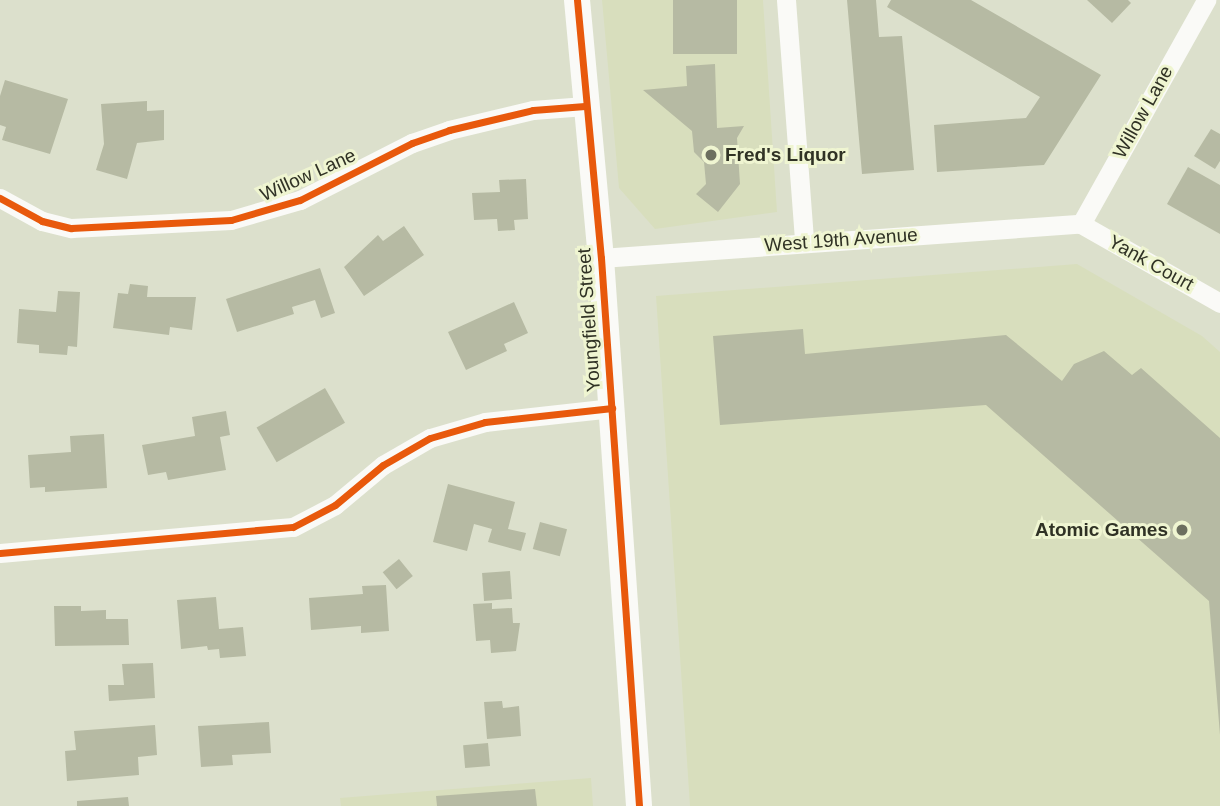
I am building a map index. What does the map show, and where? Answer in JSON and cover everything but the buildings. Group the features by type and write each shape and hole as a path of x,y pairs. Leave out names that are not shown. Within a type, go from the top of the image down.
{"street":[{"name":"Youngfield Street","path":"577,0 601,258 639,806"},
{"path":"786,0 804,242"},
{"name":"Willow Lane","path":"1081,225 1206,0"},
{"name":"Willow Lane","path":"0,198 42,221 71,228 231,220 300,200 412,143 449,130 533,110 585,106"},
{"name":"West 19th Avenue","path":"601,258 1081,225"},
{"name":"Yank Court","path":"1081,225 1220,303"},
{"path":"0,553 293,527 335,505 383,465 430,438 485,422 611,408"}],"shaded area":[{"path":"602,0 763,0 777,212 655,229 619,188"},
{"path":"1077,264 1202,336 1220,352 1220,806 690,806 656,296"},
{"path":"591,778 593,806 341,806 340,798"}],"cycle path":[{"path":"577,0 601,258 639,806"},
{"path":"0,198 42,221 71,228 231,220 300,200 412,143 449,130 533,110 585,106"},
{"path":"0,553 293,527 335,505 383,465 430,438 485,422 612,408"}],"place":[{"name":"Fred's Liquor","path":"711,155"},
{"name":"Atomic Games","path":"1182,530"}]}
